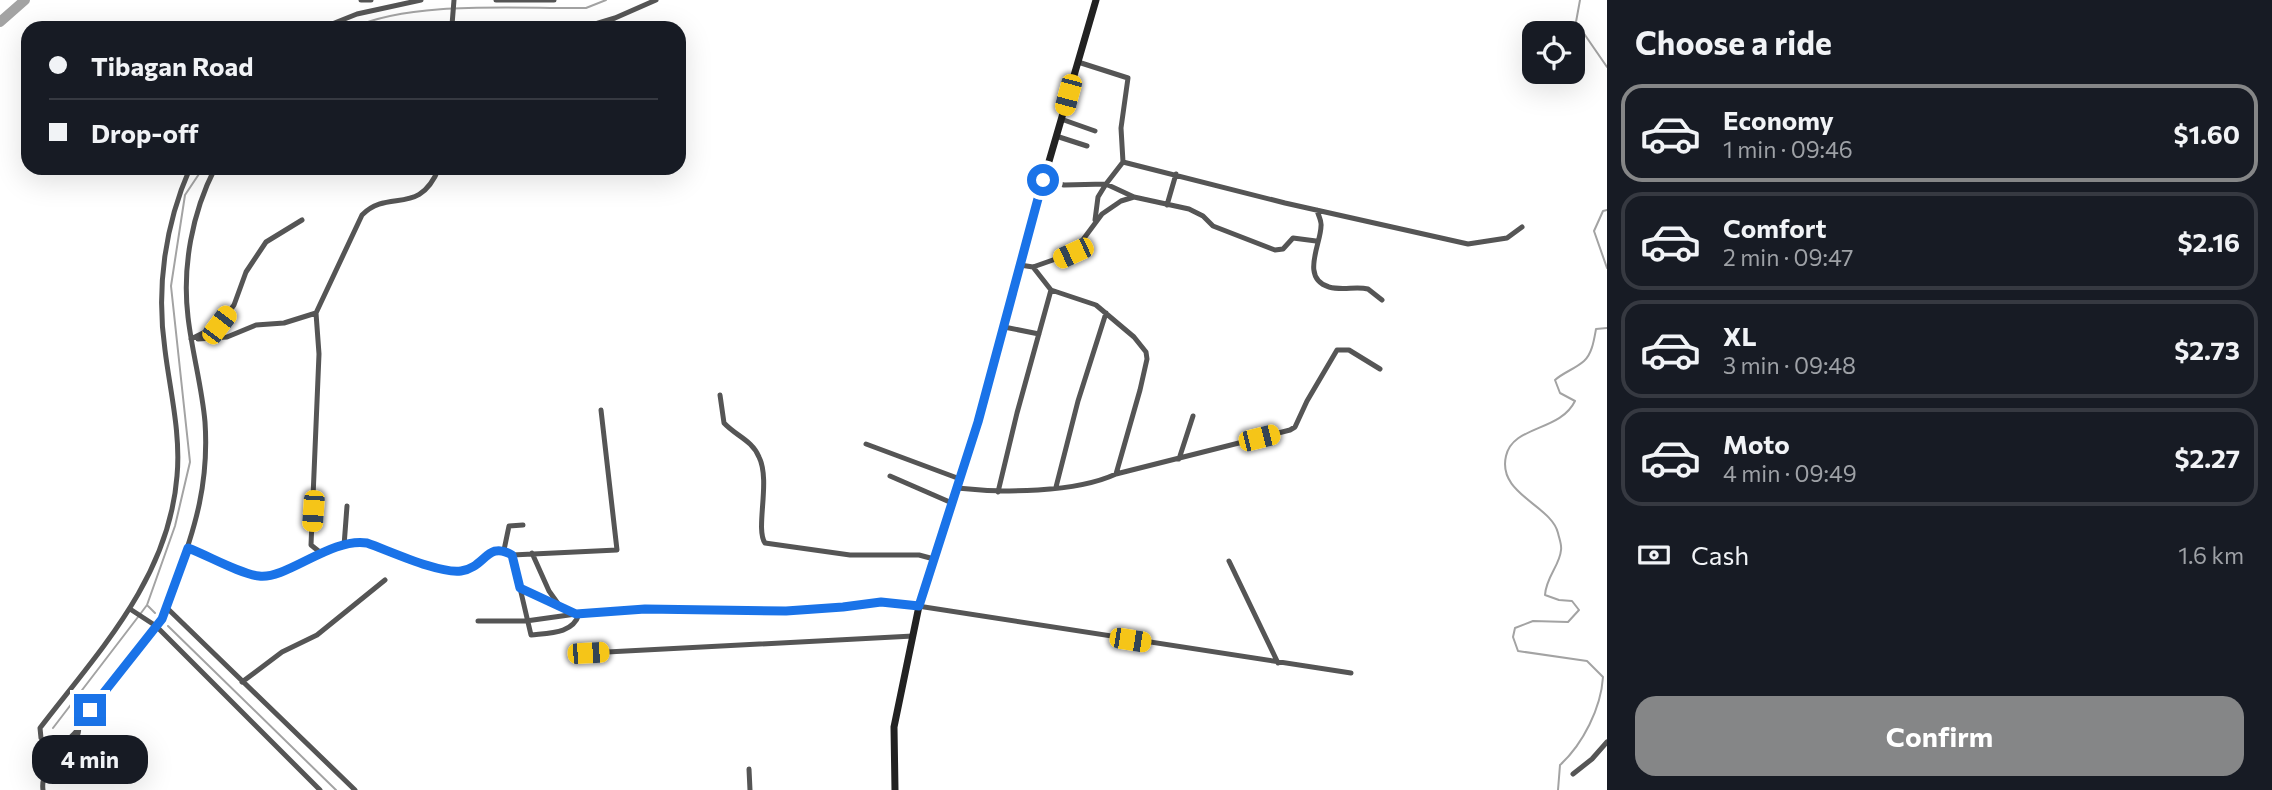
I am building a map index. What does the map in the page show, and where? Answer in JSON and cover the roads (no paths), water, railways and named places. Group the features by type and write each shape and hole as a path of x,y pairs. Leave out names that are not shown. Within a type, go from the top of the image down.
{"main road":[{"path":"895,790 894,727 919,606 960,479 1096,0"}],"street":[{"path":"361,0 371,0"},
{"path":"339,21 357,14 421,0"},
{"path":"496,0 554,0"},
{"path":"605,21 656,0"},
{"path":"451,21 454,1"},
{"path":"1078,62 1129,78 1121,128 1123,162 1098,197 1094,225"},
{"path":"1061,119 1095,131"},
{"path":"1056,136 1087,146"},
{"path":"1123,162 1468,244 1507,238 1522,227"},
{"path":"1167,205 1176,174"},
{"path":"188,175 169,230 161,289 162,328 178,439 177,477 171,516 160,554 133,610 39,732 41,738 56,748 63,745 79,726 167,608 201,502 206,452 203,409 186,305 188,257 204,192 212,175"},
{"path":"321,553 311,545 319,354 316,313 362,215 375,205 414,199 429,186 435,175"},
{"path":"1043,180 1064,185 1107,184 1134,197 1189,209 1203,216 1213,226 1275,250 1283,248 1293,238 1317,241"},
{"path":"1020,265 1033,267 1073,253 1111,207 1134,197"},
{"path":"1317,210 1321,226 1314,272 1321,284 1341,290 1365,288 1382,300"},
{"path":"191,339 219,325 234,305 246,272 266,242 302,220"},
{"path":"1033,267 1051,290 1090,301 1106,313 1133,337 1147,355 1116,474"},
{"path":"999,492 1051,290"},
{"path":"191,339 228,337 256,325 284,323 316,313"},
{"path":"1056,487 1078,401 1106,313"},
{"path":"1004,327 1039,334"},
{"path":"957,488 1016,492 1094,482 1292,429 1337,350 1349,351 1380,369"},
{"path":"720,395 724,423 748,440 761,462 765,495 761,536 765,543 850,555 919,555 934,559"},
{"path":"188,548 258,576 278,572 344,546 367,543 450,572 465,571 479,564 491,551 504,550 512,555 614,551 617,549 601,410"},
{"path":"1179,459 1193,416"},
{"path":"866,444 960,479"},
{"path":"890,476 952,503"},
{"path":"344,546 347,506"},
{"path":"504,550 509,526 523,524"},
{"path":"532,553 549,591 561,607"},
{"path":"512,555 529,632 533,635 570,628 576,623 577,614"},
{"path":"1230,561 1278,663"},
{"path":"242,682 282,652 317,635 386,580"},
{"path":"520,588 577,614"},
{"path":"478,621 526,621 645,609 786,611 881,602 1351,673"},
{"path":"167,608 355,790"},
{"path":"133,610 154,624 205,678 320,790"},
{"path":"588,653 913,636"},
{"path":"43,790 42,779 46,771 74,746 79,726"},
{"path":"1573,775 1607,742"},
{"path":"749,769 750,790"}],"waterway":[{"path":"0,22 25,0"},
{"path":"371,21 405,13 466,8 586,8 606,0"},
{"path":"1580,0 1576,22 1607,67"},
{"path":"141,613 147,605 175,526 190,462 171,286 185,195 198,175"},
{"path":"1607,210 1603,211 1594,231 1607,268"},
{"path":"1558,790 1560,765 1576,747 1595,713 1603,677 1587,661 1518,651 1513,637 1515,628 1533,621 1568,622 1579,610 1572,601 1545,595 1560,556 1558,533 1546,514 1509,480 1505,469 1506,456 1510,446 1518,439 1568,411 1575,401 1560,393 1555,380 1581,364 1587,358 1596,329 1607,328"},
{"path":"148,606 155,613"},
{"path":"53,728 138,617"},
{"path":"168,626 336,790"}]}
